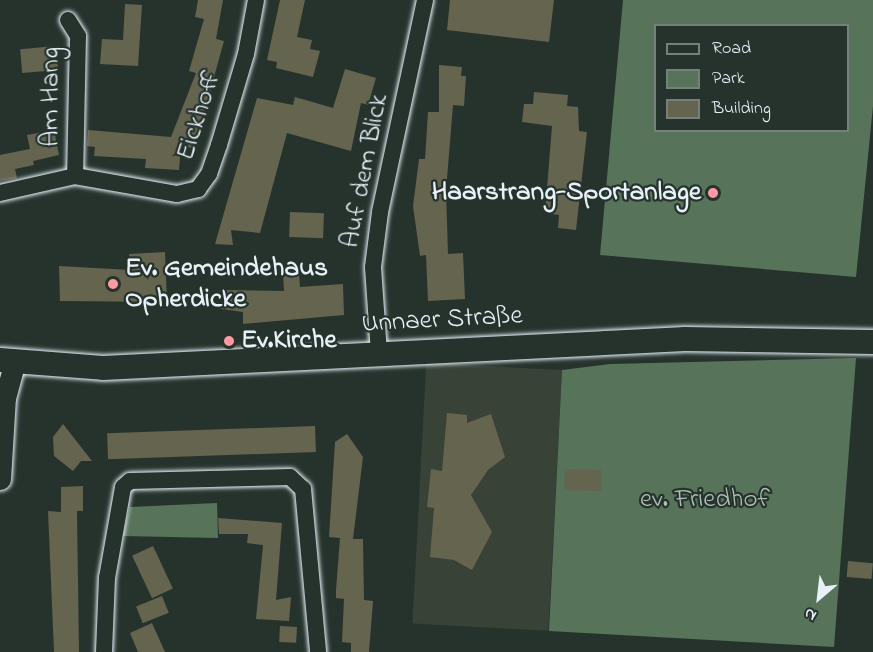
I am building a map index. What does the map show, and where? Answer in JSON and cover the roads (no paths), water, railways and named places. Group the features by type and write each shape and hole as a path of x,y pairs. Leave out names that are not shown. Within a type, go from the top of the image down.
{"main road":[{"name":"Unnaer Straße","path":"7,362 114,367 685,339 873,342"}],"street":[{"name":"Eickhoff","path":"0,193 75,176 177,194 198,189 209,174 219,145 246,54 256,0"},
{"name":"Auf dem Blick","path":"379,353 373,267 380,212 425,0"},
{"name":"Am Hang","path":"68,20 78,36 75,176"},
{"path":"0,479 7,362"},
{"path":"104,652 107,578 123,487 130,481 290,477 303,489 318,652"}],"place":[{"name":"Haarstrang-Sportanlage","path":"713,193"},
{"name":"Ev. Gemeindehaus Opherdicke","path":"113,284"},
{"name":"Ev.Kirche","path":"229,341"}],"park label":[{"name":"ev. Friedhof","path":"705,500"}]}
